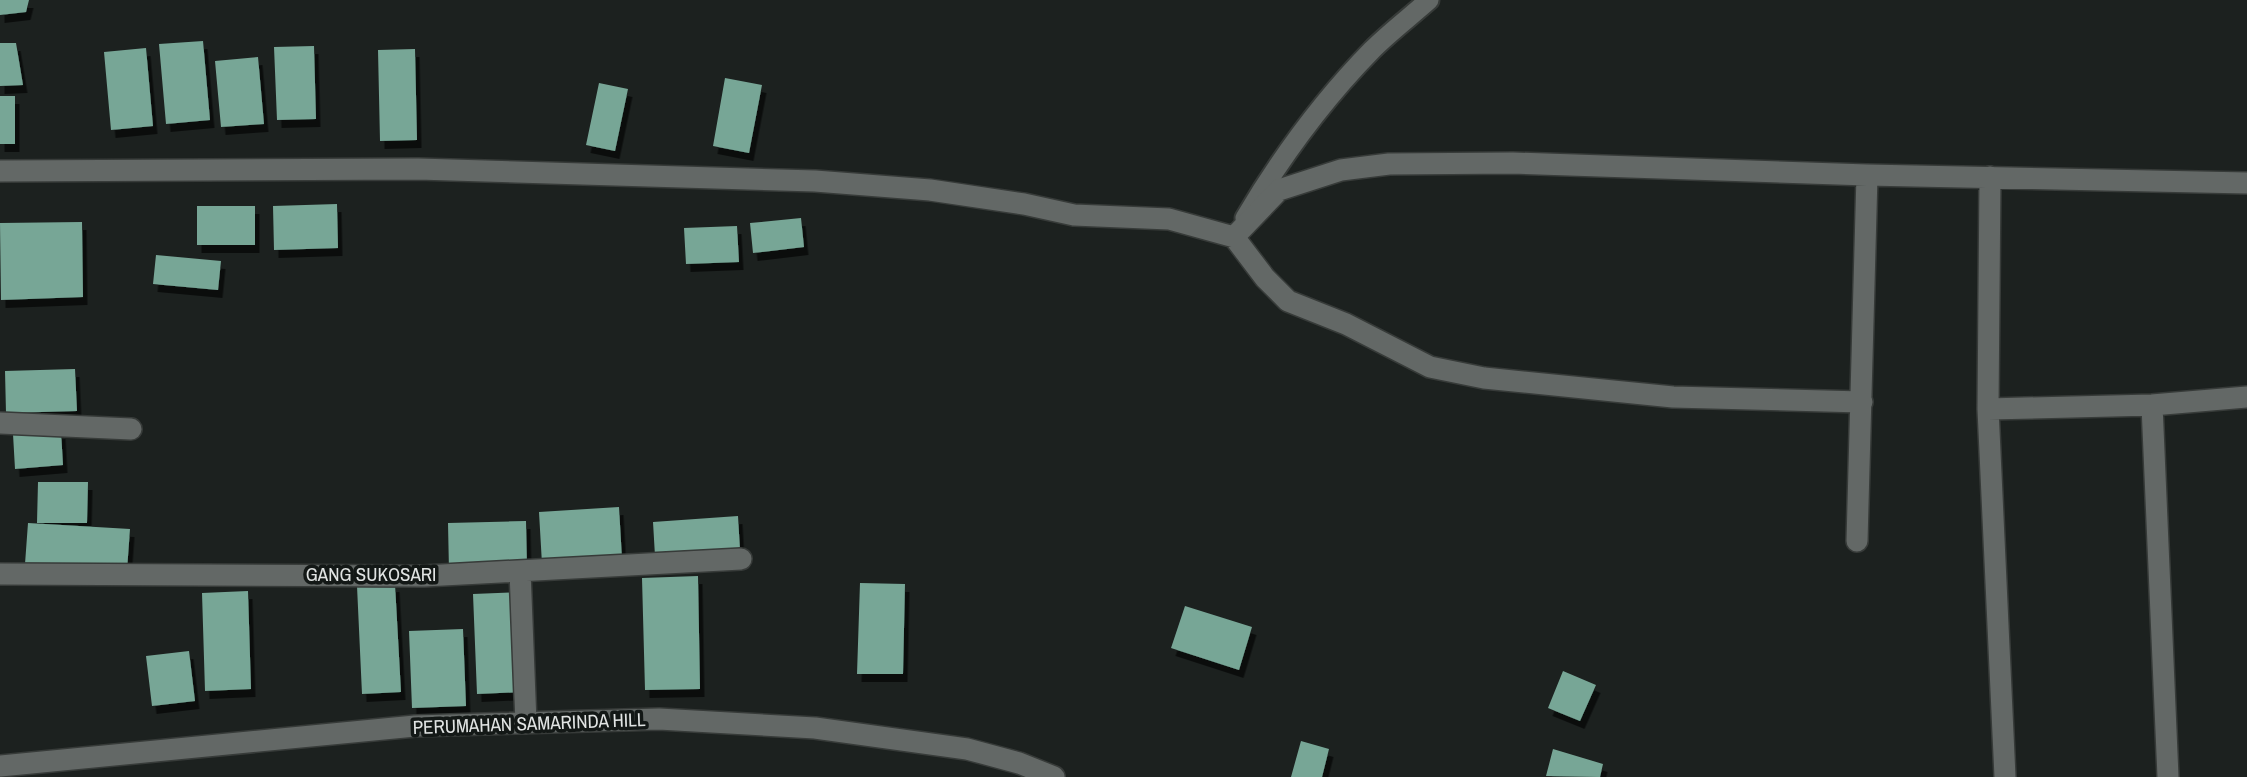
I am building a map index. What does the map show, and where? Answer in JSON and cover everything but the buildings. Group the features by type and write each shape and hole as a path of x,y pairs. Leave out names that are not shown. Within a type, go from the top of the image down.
{"street":[{"path":"1234,237 1279,190 1341,170 1389,164 1513,163 1867,175 2247,183"},
{"path":"0,171 418,169 815,181 930,190 1024,204 1073,215 1169,219 1234,237 1265,278 1288,301 1346,324 1430,367 1484,379 1673,397 1862,402"},
{"path":"1857,541 1867,175"},
{"path":"1990,177 1988,410 2006,777"},
{"path":"1988,410 2152,405 2247,397"},
{"path":"2152,405 2168,777"},
{"path":"0,423 131,429"},
{"name":"GANG SUKOSARI","path":"0,574 424,576 741,559"},
{"path":"520,571 526,723"},
{"name":"PERUMAHAN SAMARINDA HILL","path":"0,766 402,727 659,719 815,728 967,749 1019,762 1054,777"}],"lane":[{"path":"1234,237 1272,172 1312,121 1372,50 1429,0"}]}
